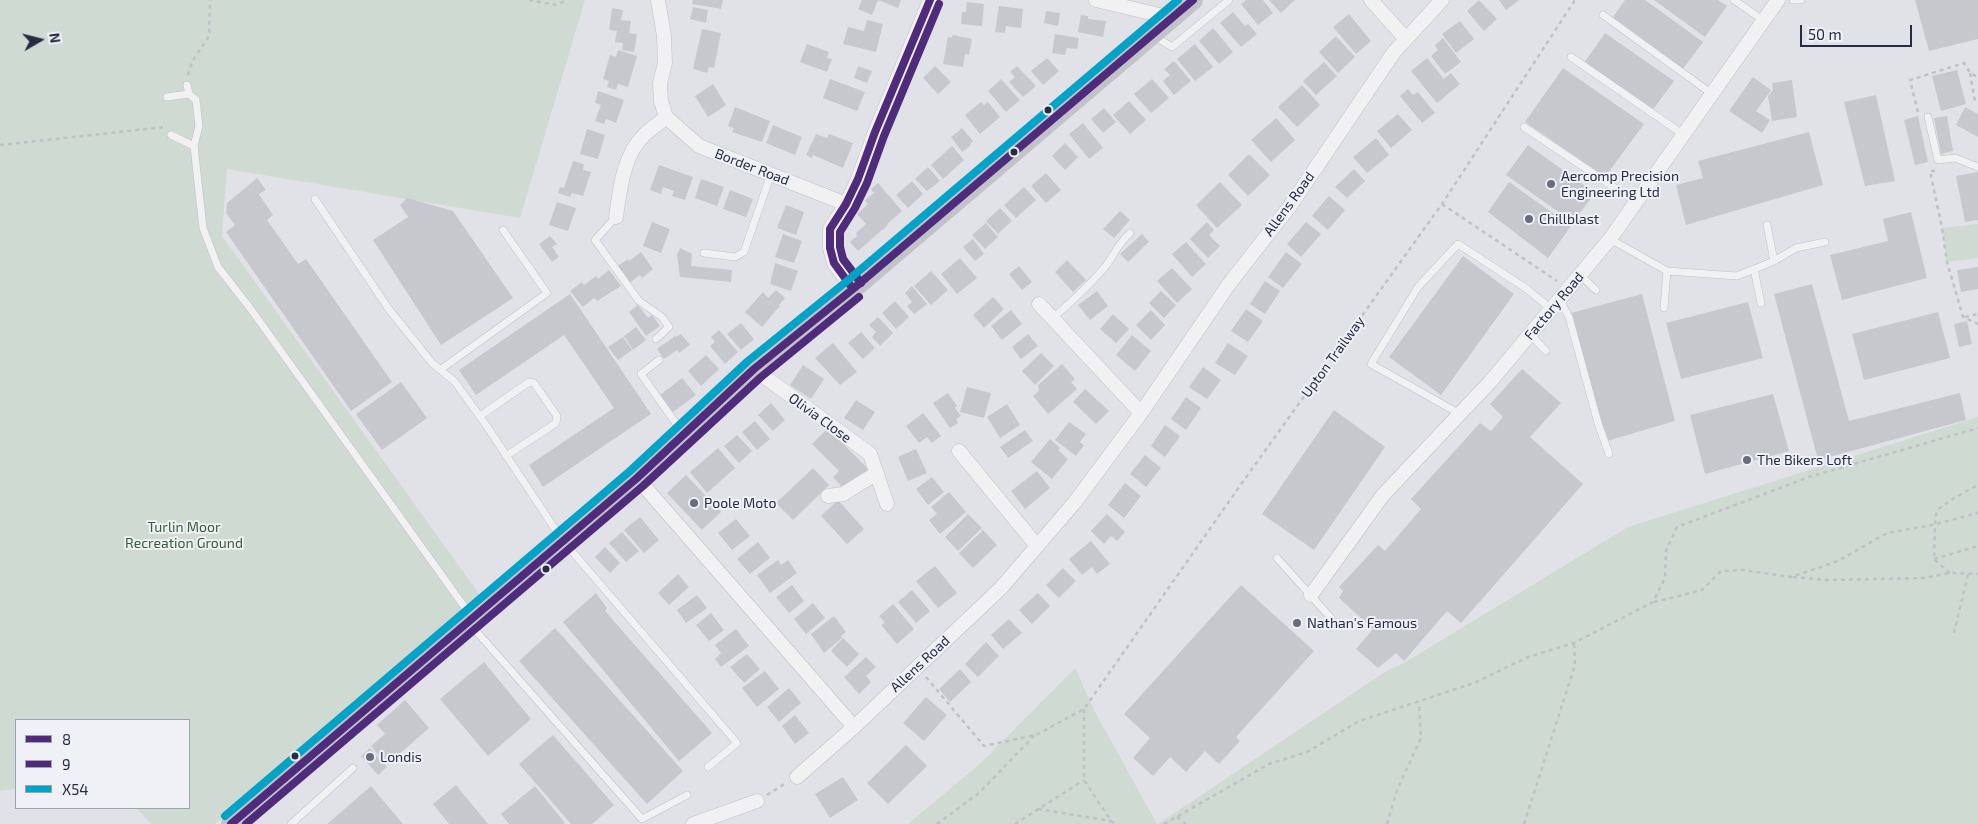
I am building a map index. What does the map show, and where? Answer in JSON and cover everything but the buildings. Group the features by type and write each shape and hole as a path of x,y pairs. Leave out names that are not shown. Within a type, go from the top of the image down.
{"main road":[{"path":"231,824 637,478 754,369 853,289 1193,0"}],"street":[{"path":"616,217 622,175 633,151 644,135 666,117 661,101 660,82 665,64 664,36 658,0"},
{"path":"853,289 834,264 830,248 830,229 846,204 858,179 875,132 930,0"},
{"path":"1096,0 1172,18"},
{"path":"1371,0 1406,39"},
{"name":"Allens Road","path":"797,777 854,727 1001,588 1075,502 1141,413 1229,284 1290,206 1394,52 1442,0"},
{"name":"Factory Road","path":"1311,595 1383,496 1460,414 1610,239 1778,0"},
{"name":"Border Road","path":"666,117 699,146 846,204"},
{"path":"1039,304 1141,413"},
{"name":"Olivia Close","path":"754,369 870,454 887,504"},
{"path":"959,451 1038,546"},
{"path":"828,496 843,494 877,474"},
{"path":"637,478 854,727"},
{"path":"693,824 712,821 758,800"}],"lane":[{"path":"1152,34 1172,47 1229,0"},
{"path":"1734,0 1764,21"},
{"path":"1603,15 1712,95"},
{"path":"1571,57 1684,135"},
{"path":"187,85 189,94 196,100 199,114 199,126 194,146 202,228 218,267 250,308 470,620 642,819 687,795"},
{"path":"167,97 189,94"},
{"path":"1928,117 1938,160 1955,158 1978,167"},
{"path":"1524,127 1636,202"},
{"path":"170,135 194,146"},
{"path":"704,253 736,257 744,252 771,174"},
{"path":"315,199 388,308 432,363 455,382 480,416 563,542 736,743 708,767"},
{"path":"616,217 595,240 639,301 662,317 669,327 656,339"},
{"path":"1767,225 1774,261"},
{"path":"440,370 547,293 504,230"},
{"path":"1052,319 1106,266 1120,243 1130,233"},
{"path":"1610,239 1667,271 1736,276 1774,261 1796,248 1824,242"},
{"path":"1460,414 1371,364 1418,287 1458,244 1527,289 1555,304 1569,317 1598,423 1609,454"},
{"path":"1754,269 1761,303"},
{"path":"1664,308 1667,271"},
{"path":"1580,275 1596,290"},
{"path":"1530,334 1546,351"},
{"path":"659,360 641,374 684,434"},
{"path":"480,416 530,382 534,383 557,416 556,423 506,456"},
{"path":"1277,558 1331,618"},
{"path":"291,824 353,768"}],"path":[{"path":"187,85 192,62 209,36 210,0"},
{"path":"530,0 556,5 567,0"},
{"name":"Upton Trailway","path":"1084,709 1237,490 1442,204 1575,0"},
{"path":"1928,117 1918,112 1910,80 1964,63 1970,73 1975,101 1978,103"},
{"path":"1970,73 1978,77"},
{"path":"0,145 170,126 182,141"},
{"path":"1938,171 1930,171 1947,262 1963,317 1978,324"},
{"path":"1442,204 1569,288"},
{"path":"1963,317 1978,314"},
{"path":"1653,602 1665,578 1666,551 1676,527 1808,477 1978,428"},
{"path":"1950,574 1934,559 1937,510 1978,485"},
{"path":"1791,577 1838,561 1887,533 1935,524 1978,512"},
{"path":"1934,559 1978,546"},
{"path":"1164,824 1269,764 1307,752 1359,721 1474,683 1528,657 1574,643 1653,602 1702,590 1721,571 1743,570 1827,580 1924,578 1950,574 1978,574"},
{"path":"1954,634 1968,574"},
{"path":"1524,824 1575,665 1574,643"},
{"path":"917,666 984,746 1036,735 1084,709 1084,780 1111,821 1115,824"},
{"path":"1387,824 1397,790 1421,738 1419,702"},
{"path":"937,824 979,793 1036,735"},
{"path":"758,800 797,777"},
{"path":"1015,824 1084,780"},
{"path":"1038,809 1111,821"},
{"path":"1177,816 1186,824"}],"green space":[{"name":"Turlin Moor Recreation Ground","path":"0,0 585,0 520,218 227,169 222,236 482,598 215,824 151,824 138,809 190,809 190,719 15,719 15,789 0,791"},
{"path":"1978,224 1978,258 1947,262 1942,228"},
{"path":"1978,417 1978,824 1158,824 1388,670 1404,663 1628,527"},
{"path":"1075,668 1094,710 1157,824 908,824 983,761"}],"transit line":[{"name":"8","path":"853,289 834,263 830,248 830,229 846,204 858,179 875,132 930,0"},
{"name":"X54","path":"225,816 630,471 748,361 847,281 1178,0"},
{"name":"8","path":"231,824 637,478 754,369 853,289 1193,0"},
{"name":"9","path":"861,283 843,259 840,247 840,232 855,208 867,183 884,136 939,4"},
{"name":"9","path":"246,824 643,486 761,377 859,297"}],"place":[{"name":"Aercomp Precision Engineering Ltd","path":"1551,184"},
{"name":"Chillblast","path":"1529,219"},
{"name":"The Bikers Loft","path":"1747,460"},
{"name":"Poole Moto","path":"694,503"},
{"name":"Nathan's Famous","path":"1297,623"},
{"name":"Londis","path":"370,757"}]}
